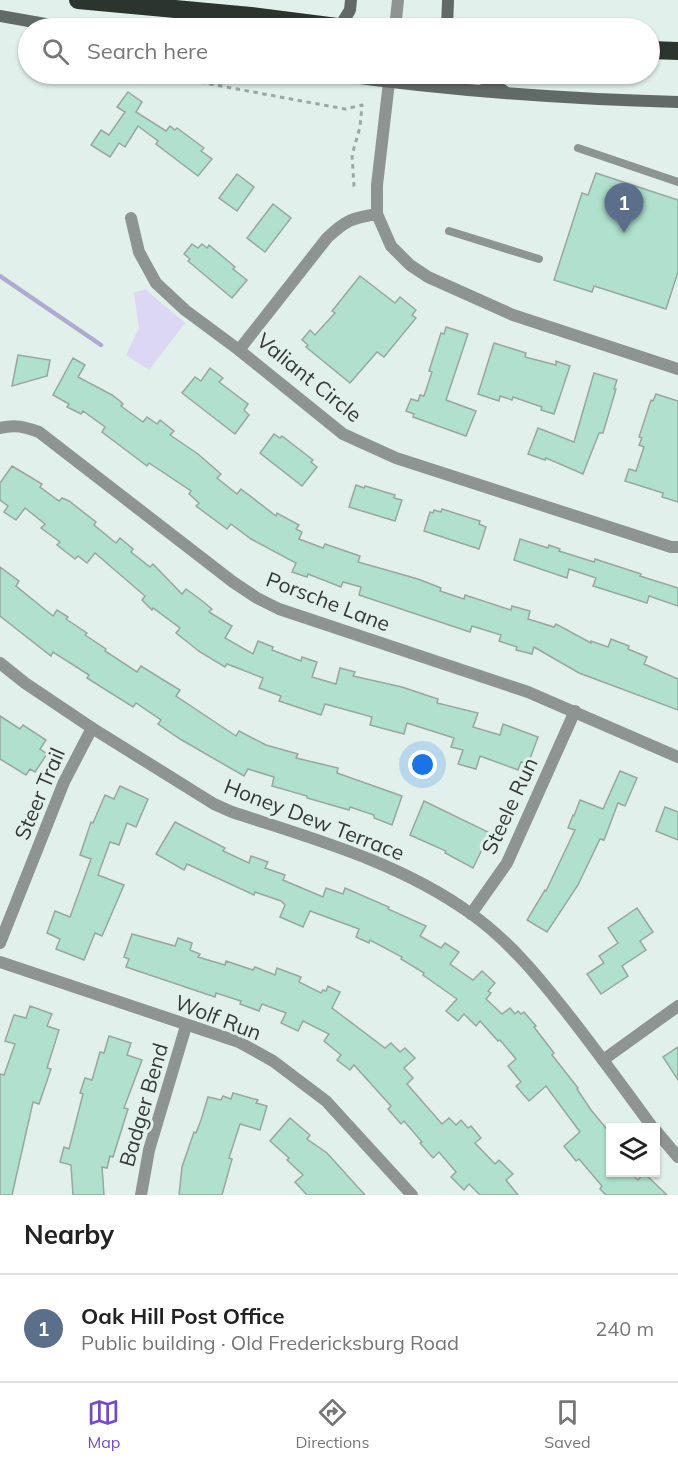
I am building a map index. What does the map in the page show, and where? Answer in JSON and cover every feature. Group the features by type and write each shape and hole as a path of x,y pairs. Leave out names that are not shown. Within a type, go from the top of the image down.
{"highway":[{"path":"78,0 267,18"},
{"path":"660,50 678,51"}],"main road":[{"path":"345,18 350,10 351,0"},
{"path":"447,18 448,0"},
{"path":"0,16 18,19"},
{"path":"435,84 510,94 678,102"},
{"path":"492,84 510,94"}],"street":[{"path":"396,18 398,0"},
{"path":"389,84 377,184 377,214 391,246 410,266 428,277 513,315 678,369"},
{"name":"Valiant Circle","path":"377,214 354,217 344,222 327,238 239,350 343,434 396,458 671,547 678,547"},
{"path":"131,218 139,252 156,283 185,310 239,350"},
{"name":"Porsche Lane","path":"0,428 23,426 39,432 256,598 309,620 528,692 678,757"},
{"name":"Honey Dew Terrace","path":"0,663 25,683 92,728 214,804 379,862 433,889 471,914 503,940 539,978 649,1123"},
{"name":"Steele Run","path":"471,914 507,863 575,711"},
{"name":"Steer Trail","path":"0,943 64,782 92,728"},
{"name":"Wolf Run","path":"0,962 238,1042 273,1061 326,1101 412,1195"},
{"path":"603,1060 678,1006"},
{"name":"Badger Bend","path":"141,1195 149,1150 186,1026"},
{"path":"660,1136 678,1157"}],"lane":[{"path":"578,148 678,182"},
{"path":"449,231 539,259"}],"path":[{"path":"210,84 345,109 362,105 360,127 352,155 354,186 357,190"}],"shaded area":[{"path":"145,289 185,323 149,370 126,355 139,328 134,293"}],"building":[{"path":"128,92 142,102 136,112 166,131 170,126 175,130 177,128 204,148 201,151 212,159 198,176 156,144 158,141 138,126 125,147 119,143 110,157 91,145 101,130 109,135 125,112 117,107"},
{"path":"596,173 678,200 678,272 666,309 594,286 592,292 554,280 582,193 588,195"},
{"path":"237,174 254,187 237,211 219,198"},
{"path":"273,204 291,218 265,252 247,238"},
{"path":"192,244 198,248 202,244 207,248 209,245 247,280 232,298 188,261 190,259 184,254"},
{"path":"360,276 395,303 400,297 416,310 412,315 416,318 384,357 377,352 350,383 306,347 308,345 302,340 310,330 315,335 335,313 332,311"},
{"path":"446,327 468,334 446,400 476,411 466,436 413,417 414,414 406,411 411,399 418,401 420,395 424,396 441,333 444,334"},
{"path":"494,343 526,353 525,357 556,365 556,361 570,366 554,414 541,410 542,407 513,397 512,400 500,396 499,401 478,394"},
{"path":"18,355 50,360 47,376 12,386"},
{"path":"73,358 85,365 78,377 112,395 123,404 121,406 143,422 147,417 157,424 160,420 174,431 170,435 198,454 221,474 217,478 237,494 241,489 276,516 277,513 299,525 296,529 302,532 299,539 323,548 325,544 360,556 358,562 418,579 441,588 440,591 464,599 465,595 511,610 512,606 530,611 528,619 554,627 556,624 591,643 591,641 608,647 611,639 629,646 628,649 647,657 644,664 678,679 678,710 579,673 534,647 532,654 516,650 517,647 499,641 501,635 472,626 470,632 359,595 361,587 343,582 341,587 308,574 307,577 292,572 296,563 251,539 231,524 227,529 196,506 199,503 189,494 191,491 149,463 147,466 102,432 105,427 83,411 81,414 67,407 69,404 53,395"},
{"path":"210,368 223,378 219,382 248,404 244,410 249,415 235,434 182,393 195,377 201,381"},
{"path":"594,373 617,380 603,433 599,433 583,474 546,458 545,460 528,454 538,428 574,442"},
{"path":"656,394 678,401 678,502 662,497 663,493 625,481 629,469 636,471 644,447 639,445 642,438 639,437 651,400 653,401"},
{"path":"274,434 280,438 282,436 313,460 311,462 317,467 302,486 260,453"},
{"path":"12,466 42,484 40,487 59,501 62,498 69,501 96,522 94,525 116,543 120,538 133,549 131,552 150,567 153,564 182,594 186,589 201,600 212,609 209,612 232,626 225,638 253,654 258,641 273,647 272,650 301,661 302,657 317,662 312,677 336,684 340,668 355,672 353,676 402,687 438,699 437,703 478,713 473,727 500,735 503,724 538,737 528,764 521,762 518,770 480,756 476,769 458,764 463,750 451,747 454,738 407,723 404,734 370,725 372,717 325,704 321,715 279,701 281,696 259,688 263,678 227,664 225,667 200,652 176,633 180,628 153,608 152,610 142,600 145,596 95,553 87,563 78,556 75,559 57,545 60,542 41,528 45,524 25,508 16,520 4,512 8,506 0,500 0,483"},
{"path":"356,485 395,495 394,498 402,500 395,521 349,507"},
{"path":"442,509 480,521 479,524 486,527 479,549 424,531 430,512 433,513 434,510 441,512"},
{"path":"520,539 548,548 549,545 560,549 559,551 594,562 595,559 678,588 678,606 649,596 647,603 593,586 596,578 569,569 567,578 514,560"},
{"path":"0,567 19,581 16,586 53,616 57,610 87,633 85,635 106,649 105,651 137,672 141,666 180,690 176,696 236,736 239,731 266,745 298,754 296,758 338,768 337,773 402,796 392,825 374,818 374,815 350,807 349,810 272,786 274,777 248,769 244,776 180,739 158,724 161,720 136,703 133,707 87,678 89,675 53,652 51,656 0,616"},
{"path":"0,716 20,729 23,725 46,740 40,749 47,754 35,772 30,769 26,775 0,759"},
{"path":"620,771 637,778 625,806 618,803 604,840 600,839 578,885 547,932 527,920 546,891 575,830 568,828 573,815 580,800 603,809"},
{"path":"120,786 148,799 136,827 127,823 119,845 110,842 98,875 124,885 102,936 95,933 84,960 56,949 60,939 47,933 55,911 70,917 91,859 80,855 91,822 93,823 105,795 114,799"},
{"path":"424,801 490,833 473,868 445,853 446,851 410,835"},
{"path":"665,807 678,812 678,840 656,831"},
{"path":"175,822 225,848 223,851 249,863 251,856 268,862 265,868 285,875 283,880 323,897 326,888 343,894 345,888 426,926 420,936 441,948 445,943 459,952 450,964 473,980 482,971 495,983 488,991 491,993 486,999 502,1014 510,1008 515,1014 518,1011 521,1014 524,1012 536,1026 534,1027 554,1053 552,1055 606,1128 606,1177 635,1177 638,1180 641,1177 648,1177 667,1195 606,1195 600,1189 602,1186 579,1159 576,1161 564,1146 580,1132 546,1086 529,1101 516,1086 521,1082 508,1066 516,1059 500,1040 498,1041 480,1021 476,1026 464,1014 458,1021 446,1011 457,999 423,975 424,973 401,959 402,957 370,940 369,943 356,937 359,929 310,911 303,927 280,917 285,905 281,901 255,892 254,895 187,864 184,870 156,854"},
{"path":"637,908 653,932 640,941 646,950 622,966 628,976 601,994 587,974 604,963 599,956 618,943 608,928"},
{"path":"132,934 175,946 178,938 192,943 190,950 200,954 198,957 225,965 226,961 253,970 255,967 275,975 277,968 301,977 299,982 321,993 323,990 326,991 328,986 340,992 332,1008 385,1048 391,1043 400,1052 405,1048 415,1058 404,1068 413,1078 407,1084 442,1124 449,1118 456,1125 461,1120 468,1128 471,1126 481,1138 475,1143 495,1164 499,1160 513,1174 506,1180 518,1195 480,1195 469,1184 464,1190 451,1177 456,1172 439,1152 433,1158 404,1121 401,1124 388,1109 391,1106 354,1065 350,1070 337,1060 341,1055 324,1041 329,1034 303,1021 298,1031 281,1023 286,1013 262,1004 259,1011 240,1004 241,1001 216,993 215,997 126,967 129,959 124,957"},
{"path":"30,1006 52,1014 47,1026 59,1030 47,1068 51,1069 39,1104 33,1102 12,1195 0,1195 0,1074 4,1075 15,1044 5,1041 14,1015 26,1018"},
{"path":"109,1036 131,1043 127,1055 142,1060 124,1108 128,1109 113,1157 110,1156 107,1168 102,1167 104,1195 73,1195 71,1165 60,1162 64,1147 69,1149 85,1078 92,1080 100,1052 104,1053"},
{"path":"678,1047 678,1080 663,1057"},
{"path":"233,1093 258,1100 256,1103 267,1106 260,1130 240,1124 229,1158 232,1159 222,1195 179,1195 182,1167 208,1097 221,1100 223,1096 231,1099"},
{"path":"290,1118 310,1135 307,1139 327,1153 365,1195 307,1195 295,1182 303,1175 270,1141"}],"waterway":[{"path":"0,276 101,345"}],"place":[{"name":"Oak Hill Post Office","path":"624,233"}]}
